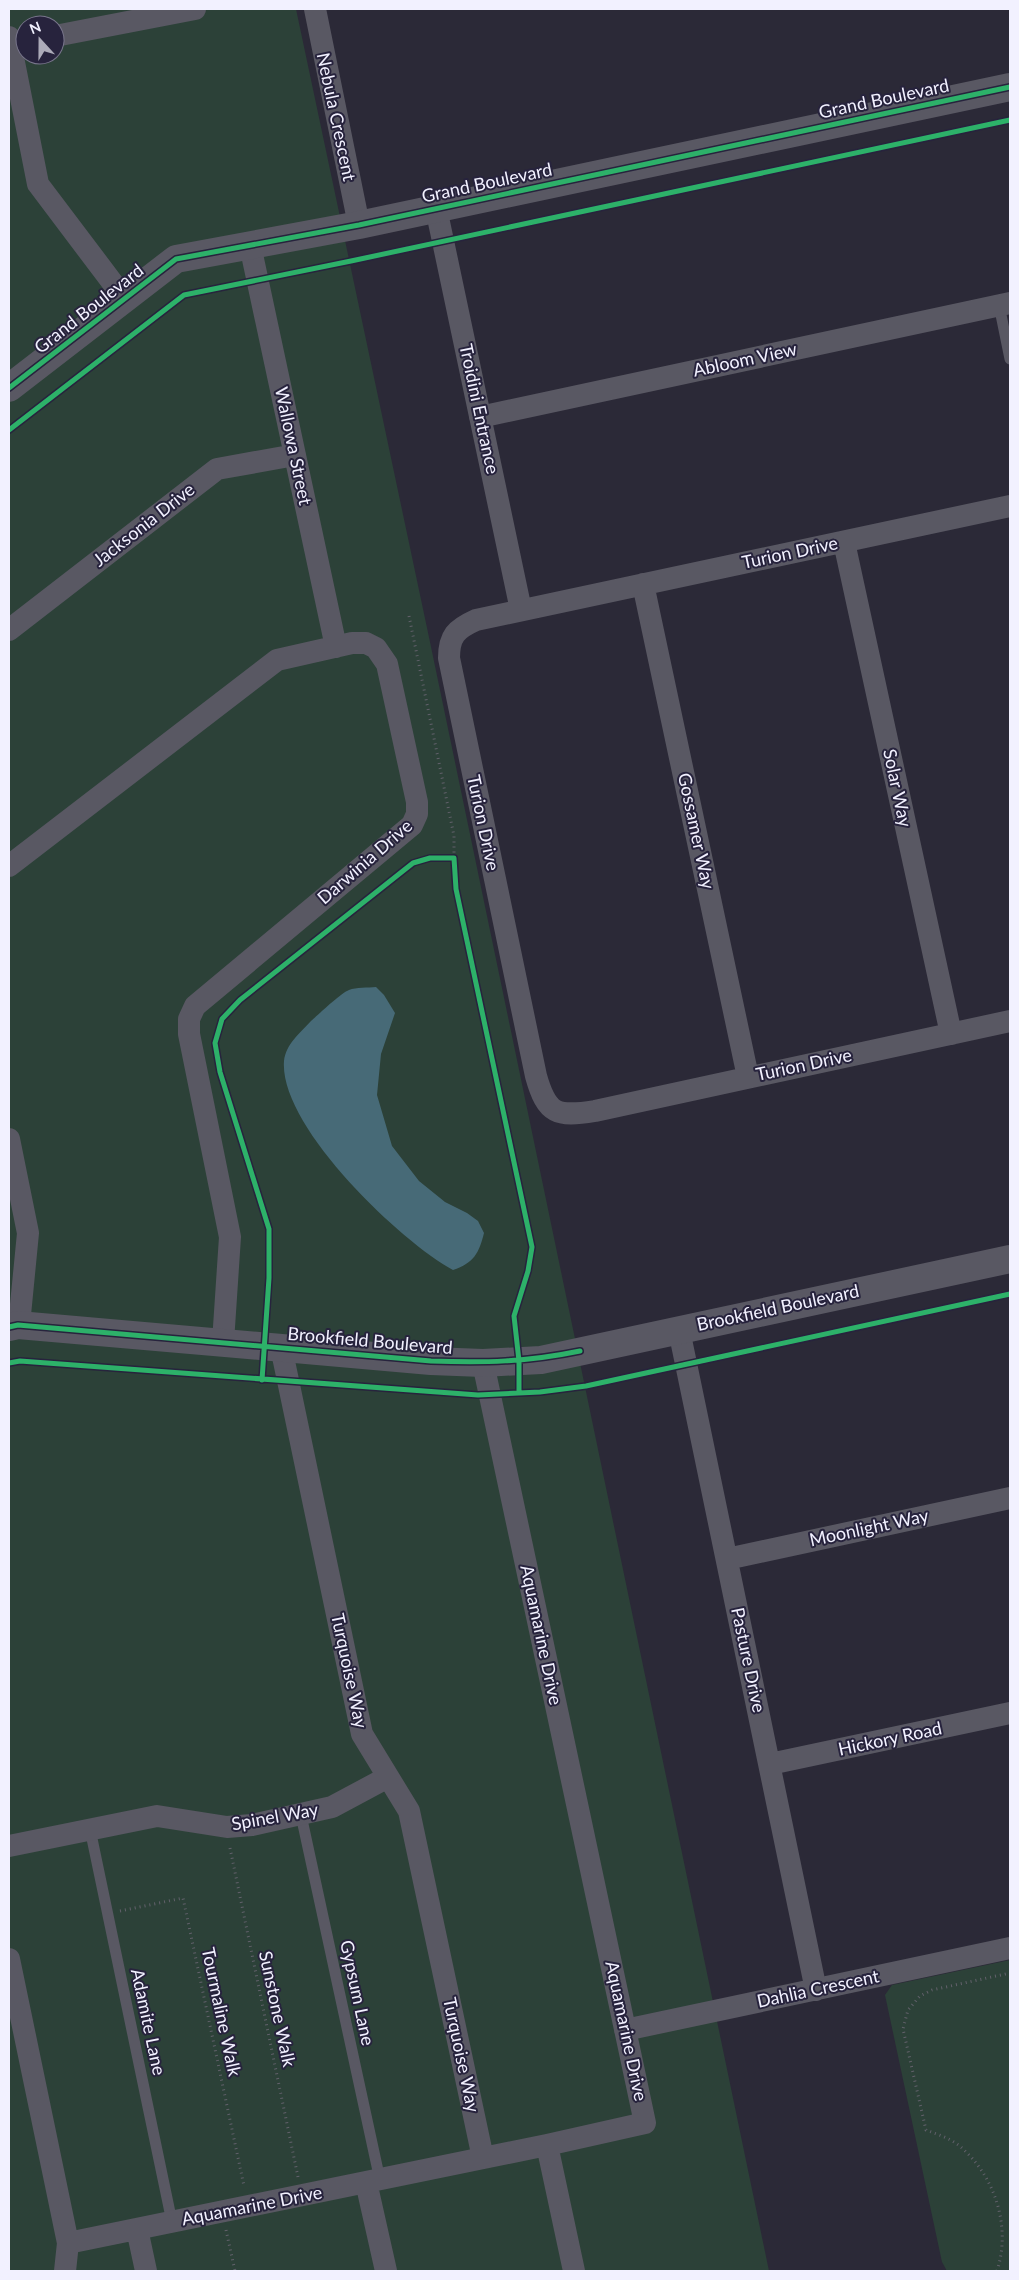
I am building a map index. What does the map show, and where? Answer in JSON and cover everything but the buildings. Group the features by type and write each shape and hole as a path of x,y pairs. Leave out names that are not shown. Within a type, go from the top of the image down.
{"street":[{"path":"65,34 193,9"},
{"name":"Nebula Crescent","path":"315,9 359,226"},
{"path":"19,65 38,184 124,298"},
{"name":"Grand Boulevard","path":"9,388 176,259 359,226 436,208 1010,87"},
{"name":"Troidini Entrance","path":"436,208 521,610"},
{"name":"Wallowa Street","path":"250,245 336,647"},
{"name":"Abloom View","path":"480,417 1005,304"},
{"name":"Jacksonia Drive","path":"9,630 217,469 295,455"},
{"name":"Turion Drive","path":"1010,506 476,620 456,632 449,644 449,658 541,1094 547,1105 558,1112 572,1115 1010,1021"},
{"name":"Solar Way","path":"844,542 951,1034"},
{"name":"Gossamer Way","path":"643,584 748,1077"},
{"name":"Darwinia Drive","path":"9,866 277,660 336,647 366,643 376,648 387,664 416,802 417,814 412,825 195,1006 189,1019 189,1034 230,1237 223,1342"},
{"path":"9,1139 15,1205 28,1233 14,1326"},
{"name":"Brookfield Boulevard","path":"14,1326 223,1342 431,1361 483,1363 541,1360 1010,1259"},
{"name":"Pasture Drive","path":"679,1330 816,1990"},
{"name":"Turquoise Way","path":"273,1347 288,1382 362,1734 409,1811 483,2158"},
{"name":"Aquamarine Drive","path":"68,2243 547,2145 645,2122 483,1363"},
{"name":"Moonlight Way","path":"727,1558 1010,1498"},
{"name":"Hickory Road","path":"770,1764 1010,1713"},
{"name":"Spinel Way","path":"9,1846 157,1816 227,1827 252,1825 332,1807 388,1777"},
{"name":"Dahlia Crescent","path":"625,2030 1010,1948"},
{"path":"9,1959 68,2243 65,2271"},
{"path":"547,2145 574,2271"},
{"path":"373,2181 386,2271"},
{"path":"138,2229 146,2271"}],"lane":[{"path":"1005,304 1010,359"},
{"name":"Gypsum Lane","path":"301,1814 373,2181"},
{"name":"Adamite Lane","path":"90,1830 172,2222"}],"path":[{"path":"409,616 452,827 456,889 532,1247 528,1271 514,1316 519,1361 519,1393"},
{"path":"262,1380 273,1347 269,1278 269,1229 220,1072 215,1043 222,1019 240,1000 413,863 430,858 454,858"},
{"path":"252,1379 288,1382"},
{"path":"490,1395 526,1393"},
{"path":"997,2271 1003,2240 1001,2218 994,2193 983,2171 962,2148 945,2137 926,2130 903,2029 908,2010 920,1996 932,1990 1010,1973"},
{"path":"222,2212 235,2271"}],"green space":[{"path":"9,9 296,9 430,642 769,2271 9,2271"},
{"path":"1010,1960 1010,2271 947,2271 942,2262 885,1995 892,1985"}],"water":[{"path":"376,987 384,995 395,1013 381,1054 377,1095 392,1146 419,1181 445,1202 478,1221 484,1233 478,1252 466,1264 453,1270 430,1255 404,1234 347,1179 321,1148 301,1117 288,1087 284,1061 285,1055 298,1034 345,992 355,988"}],"cycle path":[{"path":"9,388 176,259 359,225 1010,87"},
{"path":"9,430 184,295 1010,120"},
{"path":"262,1380 269,1278 269,1229 220,1072 215,1043 222,1019 240,1000 413,863 430,858 454,858 456,889 532,1247 528,1271 514,1316 519,1361 519,1393"},
{"path":"9,1363 20,1361 478,1395 540,1392 586,1386 1010,1294"},
{"path":"9,1327 18,1325 431,1361 506,1361 580,1351"}]}
